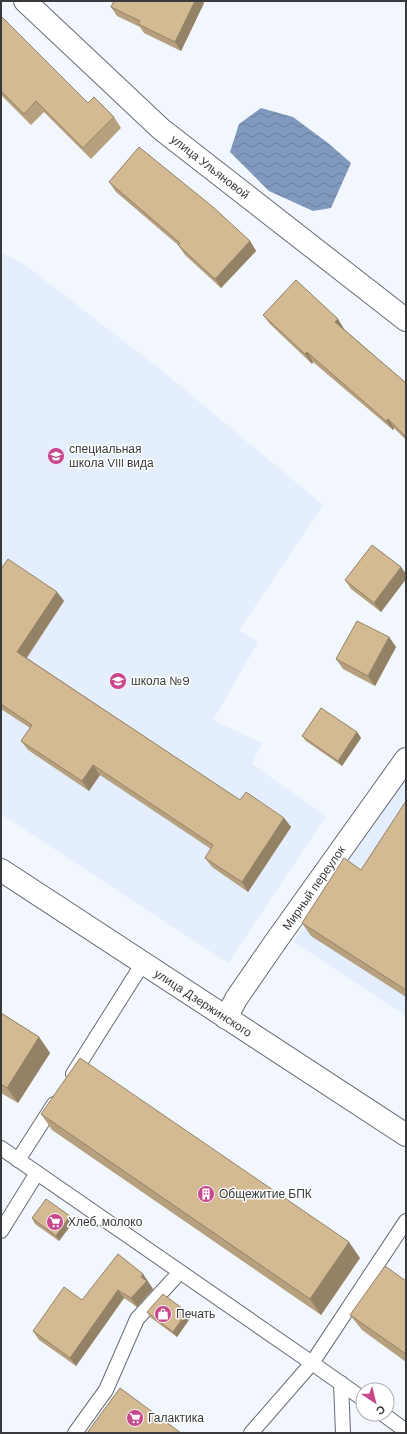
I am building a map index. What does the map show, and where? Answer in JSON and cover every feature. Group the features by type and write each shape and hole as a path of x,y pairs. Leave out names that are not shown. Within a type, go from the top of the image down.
{"street":[{"name":"улица Ульяновой","path":"25,1 161,129 406,320"},
{"name":"Мирный переулок","path":"226,1018 236,999 276,941 406,759"},
{"name":"улица Дзержинского","path":"1,870 406,1135"}],"lane":[{"path":"18,1160 143,963"},
{"path":"1,1148 355,1393"},
{"path":"1,1231 37,1172"},
{"path":"251,1433 312,1363 406,1221"},
{"path":"74,1433 106,1390 137,1319 180,1272"},
{"path":"341,1383 343,1433"},
{"path":"394,1422 406,1431"}],"shaded area":[{"name":"школа №9","path":"1,253 24,264 161,370 323,505 239,630 258,642 213,720 262,743 252,764 326,816 228,963 1,814"},
{"path":"406,774 406,1016 294,942 346,855"}],"water":[{"path":"261,108 293,117 328,143 351,163 331,208 313,211 269,191 230,152 239,124"}],"building":[{"path":"114,1 195,1 175,42 138,24 140,21 111,7"},
{"path":"1,16 88,103 94,97 114,117 83,148 36,101 24,114 1,91"},
{"path":"139,147 213,207 250,241 215,279 178,245 180,243 109,182"},
{"path":"296,280 338,319 335,322 406,383 406,437 388,419 386,421 307,352 305,354 263,315"},
{"path":"372,545 401,567 374,603 345,580"},
{"path":"8,559 57,592 17,652 240,800 246,792 284,818 242,882 205,858 213,845 93,765 82,781 21,741 32,725 1,704 1,569"},
{"path":"357,621 389,637 368,676 336,659"},
{"path":"321,708 357,732 338,761 302,736"},
{"path":"406,801 406,990 302,923 344,858 361,870"},
{"path":"1,1013 39,1037 7,1088 1,1084"},
{"name":"Общежитие БПК","path":"80,1058 349,1242 310,1299 41,1114"},
{"name":"Хлеб, молоко","path":"46,1199 70,1216 56,1236 32,1218"},
{"path":"118,1254 143,1274 141,1277 147,1281 131,1298 118,1290 70,1358 33,1331 64,1287 82,1300"},
{"path":"385,1266 406,1281 406,1354 350,1315"},
{"path":"163,1294 187,1312 173,1332 147,1312"},
{"path":"120,1388 181,1433 87,1433"}],"place":[{"name":"специальная школа VIII вида","path":"56,456"},
{"name":"школа №9","path":"118,681"},
{"name":"Общежитие БПК","path":"206,1194"},
{"name":"Хлеб, молоко","path":"55,1222"},
{"name":"Печать","path":"163,1314"},
{"name":"Галактика","path":"135,1418"}]}
